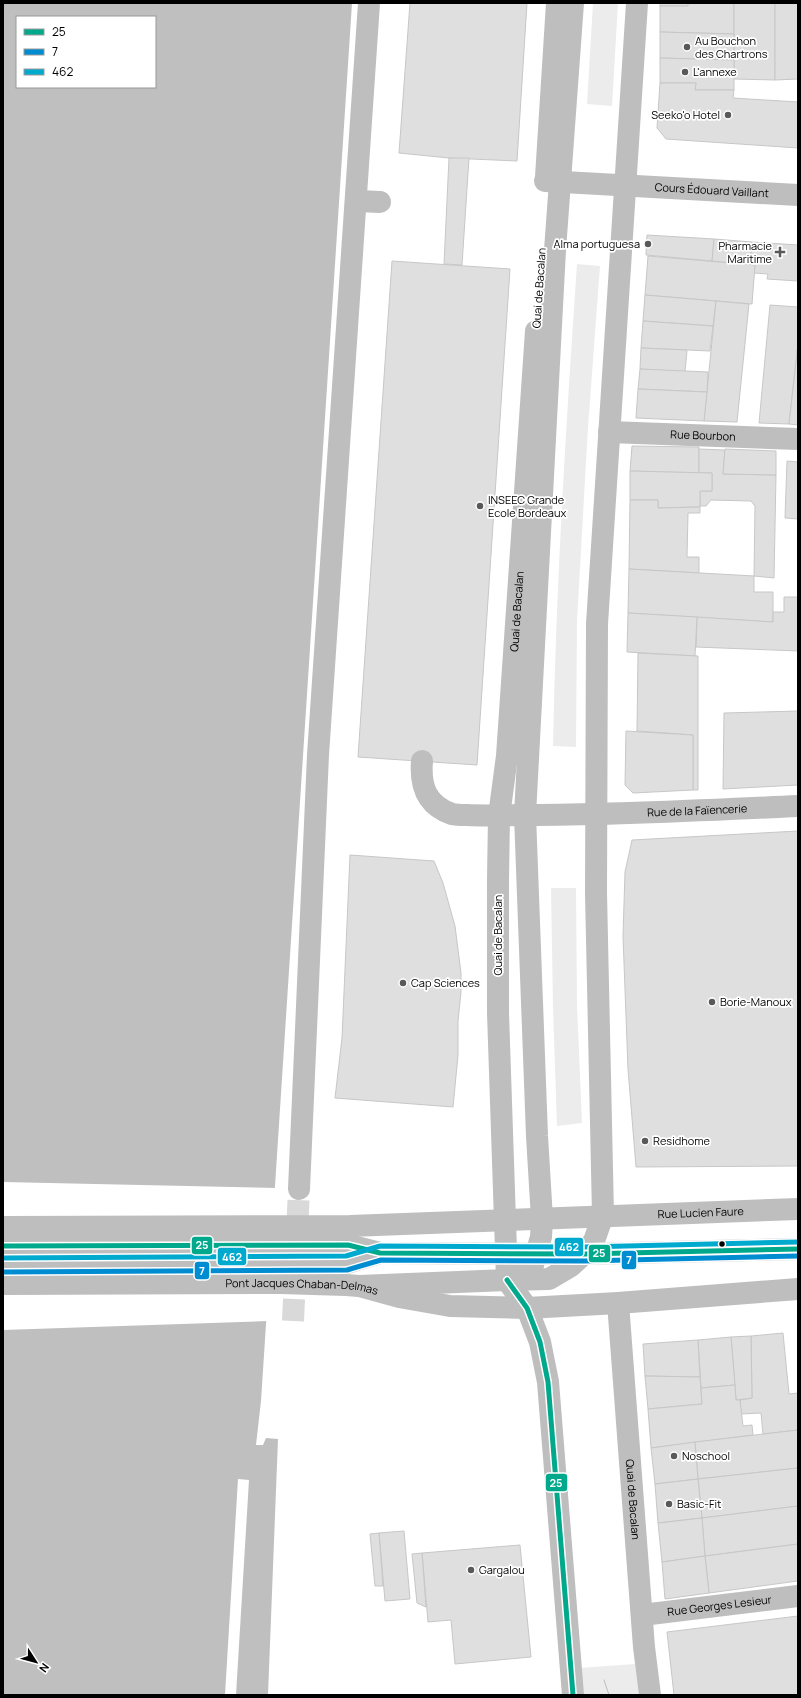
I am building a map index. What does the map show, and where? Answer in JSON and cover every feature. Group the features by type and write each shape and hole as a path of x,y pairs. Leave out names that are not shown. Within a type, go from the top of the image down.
{"main road":[{"path":"299,1189 318,755 357,201 369,3"},
{"name":"Quai de Bacalan","path":"537,1254 542,1219 537,1136 525,815 553,182 557,3"},
{"name":"Quai de Bacalan","path":"507,1280 498,1013 499,816 507,756 553,182 573,3"},
{"path":"359,1286 549,1279 571,1266 584,1254 594,1241 603,1215 599,1111 596,814 597,624 638,3"},
{"name":"Cours Édouard Vaillant","path":"553,182 798,195"},
{"path":"357,201 380,202"},
{"name":"Rue Bourbon","path":"609,432 798,439"},
{"name":"Rue de la Faïencerie","path":"422,761 420,778 423,790 440,808 452,814 499,816 596,814 798,806"},
{"name":"Rue Lucien Faure","path":"542,1219 603,1215 798,1209"},
{"name":"Pont Jacques Chaban-Delmas","path":"3,1284 282,1254 505,1221 542,1219"},
{"name":"Pont Jacques Chaban-Delmas","path":"3,1227 282,1254 359,1286 399,1297 437,1304 527,1308 618,1303"},
{"path":"3,1265 282,1254 348,1245 380,1253 584,1254 798,1249"},
{"path":"3,1246 282,1254"},
{"path":"507,1280 525,1272 533,1265 537,1254"},
{"path":"507,1280 527,1308 540,1342 548,1382 573,1695"},
{"path":"618,1303 798,1289"},
{"name":"Quai de Bacalan","path":"618,1303 642,1615 650,1695"},
{"name":"Rue Georges Lesieur","path":"642,1615 798,1596"}],"shaded area":[{"path":"3,3 352,3 261,1401 256,1445 263,1445 266,1438 278,1439 268,1695 3,1695"},
{"path":"593,3 618,3 612,106 587,104"},
{"path":"577,264 600,266 588,427 577,621 576,747 553,746 556,625"},
{"path":"551,888 576,888 577,1005 582,1123 557,1126 553,1008"},
{"path":"635,1664 639,1695 582,1695 580,1668"}],"pier":[{"path":"3,1182 277,1188 268,1321 3,1330"},
{"path":"238,1479 249,1480 236,1695 225,1695"}],"building":[{"path":"410,3 527,3 517,161 449,158 399,153"},
{"path":"660,3 688,3 688,6 660,6"},
{"path":"688,3 734,3 734,34 660,32 660,6 688,6"},
{"path":"734,3 775,3 775,80 734,79"},
{"path":"775,3 798,3 798,79 775,80"},
{"path":"660,32 734,34 734,60 660,58"},
{"path":"660,58 734,60 734,90 695,90 696,83 660,83"},
{"name":"Seeko'o Hotel","path":"660,83 696,83 695,90 734,90 733,98 798,102 798,148 666,139 657,128"},
{"path":"449,158 469,158 462,265 444,264"},
{"path":"647,235 714,239 712,261 646,255"},
{"path":"714,239 752,242 750,265 712,261"},
{"path":"752,242 798,245 798,281 767,279 768,274 754,273 755,265 750,265"},
{"path":"648,256 755,265 752,304 645,295"},
{"path":"392,261 510,269 477,765 358,757"},
{"path":"645,295 716,301 713,326 643,321"},
{"path":"716,301 749,304 737,422 704,421"},
{"path":"770,305 798,307 798,344 789,424 759,423"},
{"path":"643,321 713,326 710,351 641,348"},
{"path":"798,344 798,425 789,424"},
{"path":"641,348 687,350 685,372 640,369"},
{"path":"640,369 708,372 707,392 638,389"},
{"path":"638,389 707,392 704,421 636,418"},
{"path":"632,446 699,447 699,473 630,471"},
{"path":"699,449 725,450 723,474 776,475 774,578 754,576 755,506 751,501 711,500 706,506 700,506 700,491 712,491 712,473 699,473"},
{"path":"725,449 776,451 776,475 723,474"},
{"path":"787,461 798,462 798,519 785,518"},
{"path":"630,471 712,473 712,491 700,491 700,507 658,508 658,500 630,500"},
{"path":"630,500 658,500 658,508 700,507 700,513 688,513 687,557 699,557 699,573 629,569"},
{"path":"629,569 754,576 754,592 773,592 773,622 628,613"},
{"path":"784,597 798,597 798,651 696,647 697,617 773,622 773,612 784,612"},
{"path":"628,613 697,617 695,656 627,652"},
{"path":"638,653 698,656 698,790 693,790 693,735 637,731"},
{"path":"798,711 798,785 723,789 724,713"},
{"path":"626,731 693,735 693,790 633,793 625,785"},
{"name":"Borie-Manoux","path":"798,831 798,1166 636,1167 628,1069 623,936 625,872 632,840"},
{"name":"Cap Sciences","path":"350,855 434,861 443,883 455,926 461,973 458,1021 458,1055 453,1107 335,1098 342,1038"},
{"path":"783,1333 789,1394 798,1393 798,1430 763,1434 761,1413 741,1414 740,1400 752,1398 751,1336"},
{"path":"751,1336 752,1398 736,1400 731,1337"},
{"path":"731,1337 735,1385 701,1388 698,1340"},
{"path":"698,1340 700,1377 645,1376 643,1344"},
{"path":"645,1376 700,1377 702,1404 648,1409"},
{"path":"735,1385 736,1400 740,1400 743,1426 752,1425 753,1435 651,1448 648,1409 702,1404 701,1388"},
{"path":"798,1430 798,1468 698,1479 695,1442"},
{"name":"Noschool","path":"695,1442 698,1479 655,1484 651,1448"},
{"path":"798,1468 798,1506 702,1518 698,1479"},
{"path":"698,1479 702,1518 658,1523 655,1484"},
{"path":"798,1506 798,1544 705,1556 702,1518"},
{"path":"702,1518 705,1556 662,1562 658,1523"},
{"path":"404,1531 410,1599 385,1601 379,1533"},
{"path":"379,1533 383,1586 375,1586 370,1534"},
{"path":"798,1544 798,1581 709,1593 705,1556"},
{"path":"520,1545 531,1657 455,1664 451,1620 428,1622 422,1553"},
{"path":"422,1553 426,1607 417,1603 412,1554"},
{"path":"705,1556 709,1593 665,1599 662,1562"},
{"path":"798,1616 798,1695 674,1695 667,1632"}],"tunnel":[{"path":"293,1321 299,1189"}],"tram line":[{"path":"604,1680 609,1695"}],"transit line":[{"name":"462","path":"3,1258 346,1256 380,1246 584,1247 798,1242"},
{"name":"25","path":"3,1246 348,1245 380,1253 584,1254 798,1249"},
{"name":"7","path":"3,1272 347,1270 381,1260 584,1261 798,1256"},
{"name":"25","path":"507,1280 527,1308 540,1342 548,1382 573,1695"}],"place":[{"name":"Au Bouchon des Chartrons","path":"687,47"},
{"name":"L'annexe","path":"685,72"},
{"name":"Seeko'o Hotel","path":"728,115"},
{"name":"Alma portuguesa","path":"648,244"},
{"name":"Pharmacie Maritime","path":"780,252"},
{"name":"INSEEC Grande Ecole Bordeaux","path":"480,506"},
{"name":"Cap Sciences","path":"403,983"},
{"name":"Borie-Manoux","path":"712,1002"},
{"name":"Residhome","path":"645,1141"},
{"name":"Noschool","path":"674,1456"},
{"name":"Basic-Fit","path":"669,1504"},
{"name":"Gargalou","path":"471,1570"}]}
